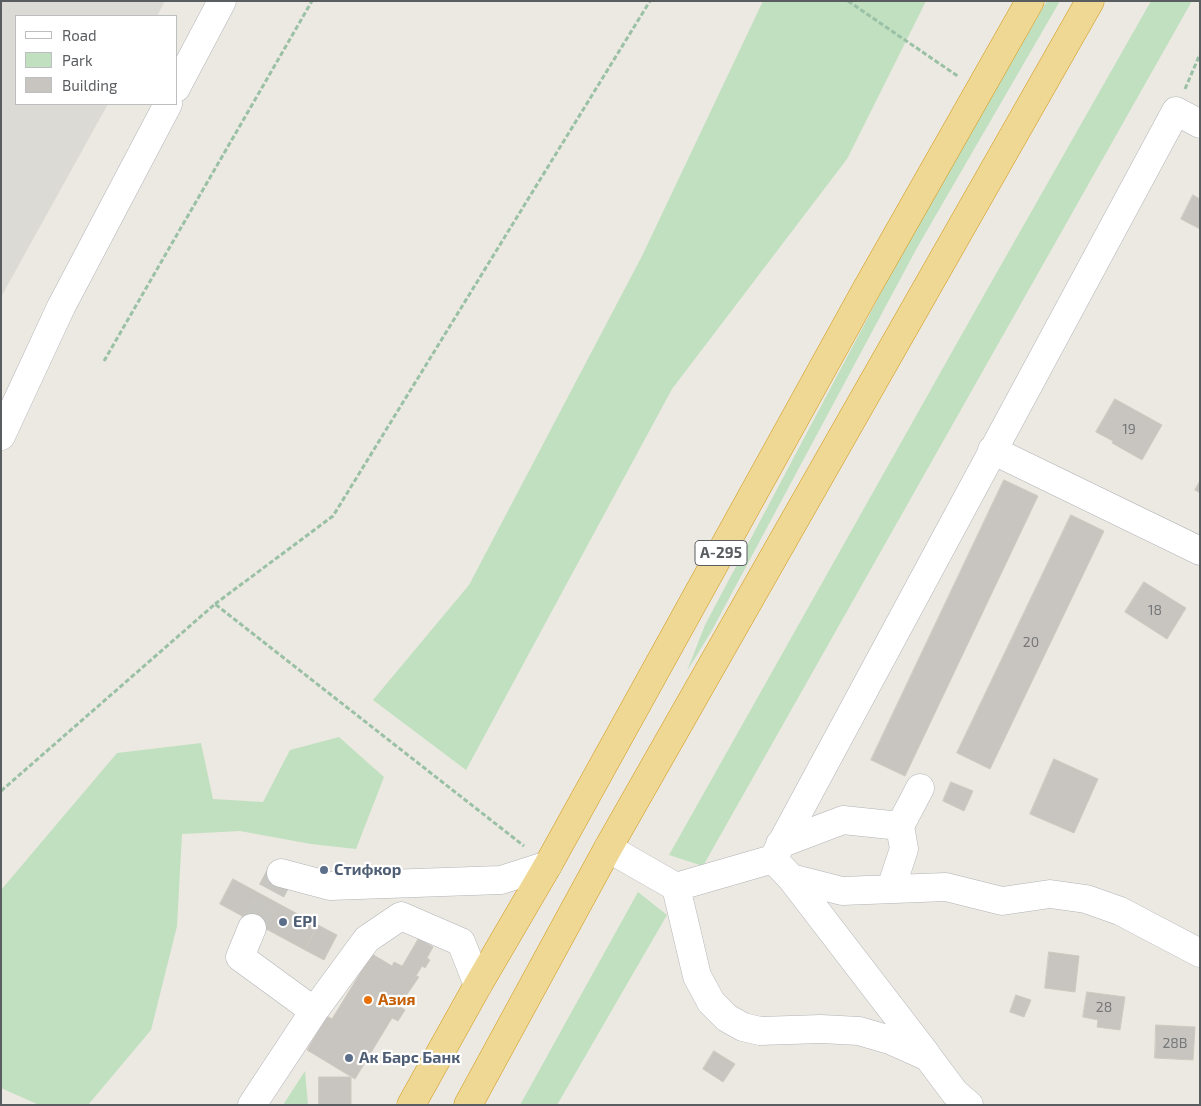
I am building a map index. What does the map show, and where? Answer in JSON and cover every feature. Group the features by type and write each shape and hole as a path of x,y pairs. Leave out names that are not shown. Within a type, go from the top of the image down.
{"highway":[{"name":"А-295","path":"411,1105 548,865 867,288 1030,1"},
{"name":"А-295","path":"468,1105 608,848 1090,1"}],"street":[{"path":"178,84 222,1"},
{"path":"1,436 61,307 167,105"},
{"path":"776,852 1176,111 1200,124"},
{"path":"992,450 1200,551"},
{"path":"891,888 904,849 900,826 920,788"},
{"path":"676,887 776,852 843,820 900,826"},
{"path":"608,848 676,887 697,976 711,1002 727,1018 743,1027 760,1031 821,1029 859,1031 890,1040 928,1057"},
{"path":"776,852 791,878 955,1092 969,1105"},
{"path":"281,873 330,886 501,880 548,865"},
{"path":"791,878 842,891 946,887 1002,901 1050,894 1086,899 1120,911 1200,953"},
{"path":"252,1105 314,1011 366,938 401,916 461,942 478,985"},
{"path":"252,928 240,957 314,1011"}],"path":[{"path":"104,361 312,1"},
{"path":"1,790 215,604 333,516 650,1"},
{"path":"848,1 979,92"},
{"path":"1176,111 1200,54"},
{"path":"215,604 548,865"}],"shaded area":[{"path":"1,1 165,1 158,15 15,15 15,105 107,105 1,297"}],"green space":[{"path":"763,1 926,1 847,159 672,389 466,770 373,700 469,585 642,256"},
{"path":"1047,1 1060,1 918,246 711,632 687,671 705,625 908,242"},
{"path":"1151,1 1192,1 703,866 669,855 984,295"},
{"path":"339,737 384,777 356,849 311,844 240,831 182,834 177,926 151,1030 88,1105 39,1105 1,1088 1,890 117,753 201,743 213,799 263,802 290,750"},
{"path":"638,892 667,915 557,1105 520,1105"},
{"path":"305,1071 308,1105 283,1105"}],"building":[{"path":"1193,195 1200,199 1200,229 1181,219"},
{"path":"1115,399 1162,425 1142,460 1096,432"},
{"path":"1004,480 1038,496 905,776 871,760"},
{"path":"1200,481 1200,493 1195,490"},
{"path":"1071,515 1104,531 990,769 957,753"},
{"path":"1144,582 1186,608 1167,639 1125,612"},
{"path":"1054,759 1098,779 1074,833 1030,814"},
{"path":"951,782 973,791 964,811 943,801"},
{"path":"233,879 318,925 305,950 220,904"},
{"path":"318,925 337,935 324,960 305,950"},
{"path":"419,938 433,947 427,958 430,960 425,968 422,966 416,976 419,977 399,1006 405,1010 398,1021 392,1018 355,1079 307,1050 327,1016 332,1019 372,954 392,966 394,962 402,966"},
{"path":"1049,952 1079,956 1075,992 1045,988"},
{"path":"1087,992 1125,997 1120,1030 1097,1027 1098,1020 1083,1017"},
{"path":"1016,995 1031,1000 1024,1017 1010,1012"},
{"path":"1156,1025 1195,1027 1193,1060 1155,1058"},
{"path":"714,1051 735,1064 723,1082 703,1069"},
{"path":"319,1077 351,1077 351,1105 319,1105"}],"tunnel":[{"path":"252,928 281,873"}],"place":[{"name":"Стифкор","path":"324,870"},
{"name":"EPI","path":"283,922"},
{"name":"Азия","path":"368,1000"},
{"name":"Ак Барс Банк","path":"349,1058"}]}
